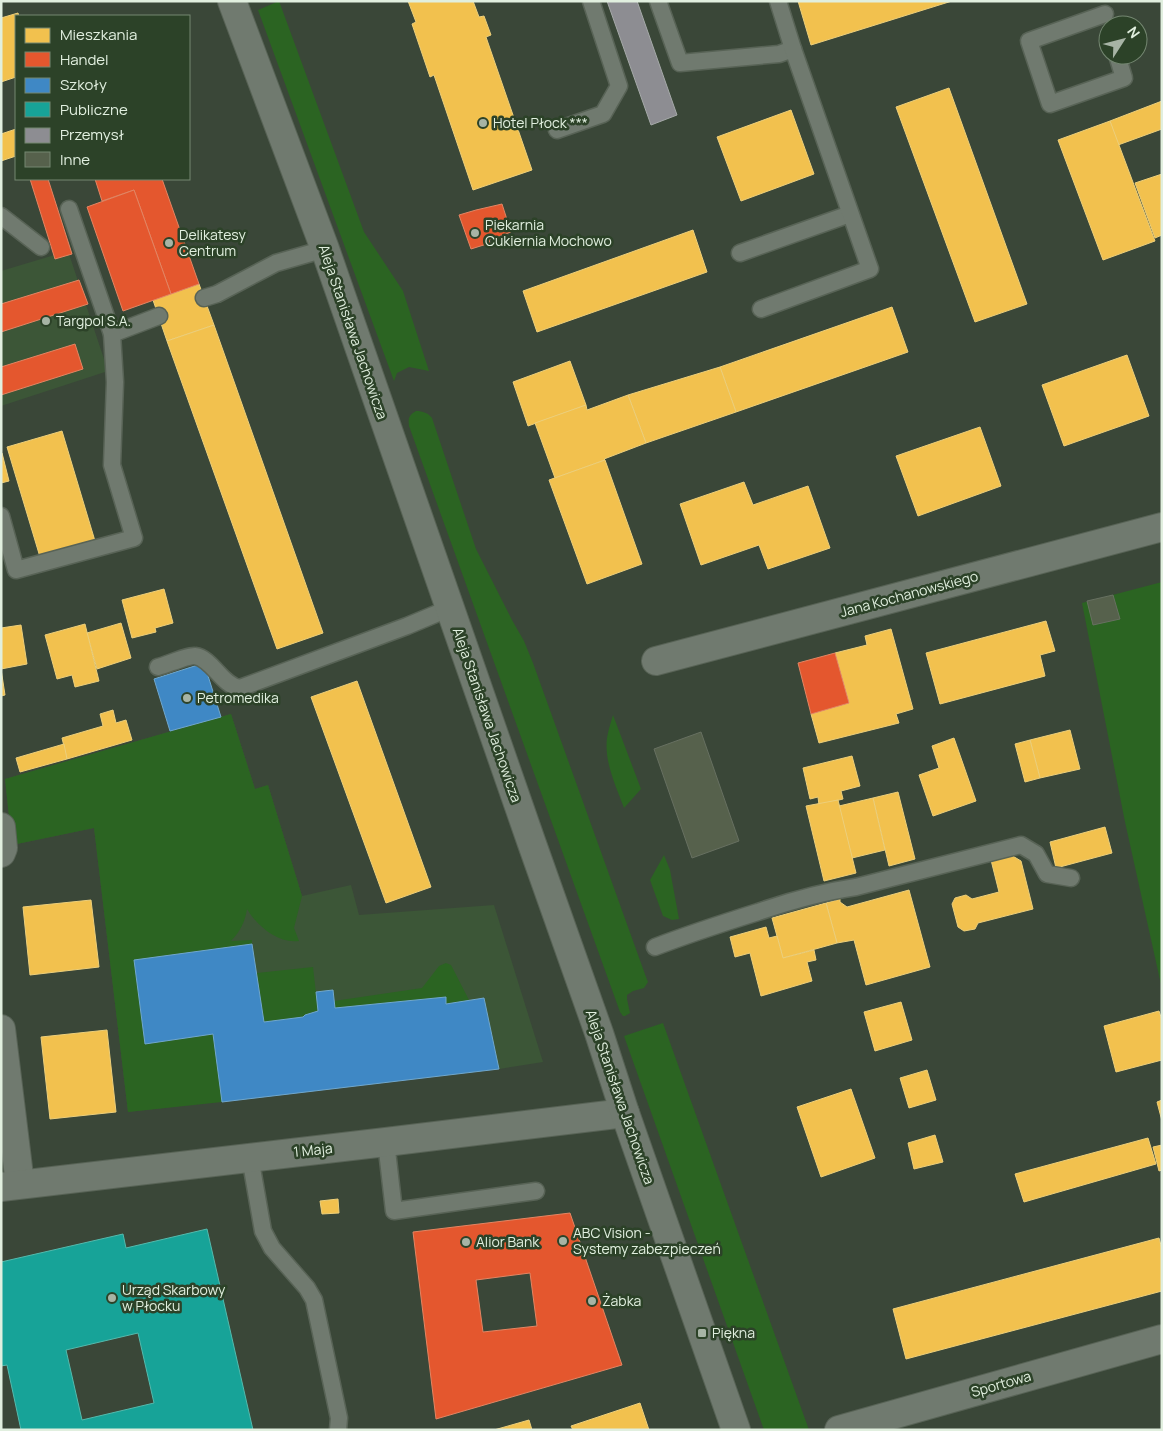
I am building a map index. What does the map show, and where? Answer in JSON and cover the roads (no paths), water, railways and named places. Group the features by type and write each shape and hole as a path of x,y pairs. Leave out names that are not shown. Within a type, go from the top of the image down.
{"street":[{"name":"Aleja Stanisława Jachowicza","path":"232,1 325,249 736,1430"},
{"name":"Jana Kochanowskiego","path":"656,661 1162,527"},
{"path":"1,827 3,848 1,853"},
{"path":"1,1029 11,1185"},
{"name":"1 Maja","path":"11,1185 625,1113"},
{"name":"Sportowa","path":"839,1430 1162,1339"}],"lane":[{"path":"557,130 603,114 620,86 591,1"},
{"path":"658,1 680,64 779,54 793,49"},
{"path":"761,309 870,269 778,1"},
{"path":"1098,15 1029,40 1050,104 1124,78 1120,65"},
{"path":"1,516 16,570 134,538 112,465 115,382 112,334 69,210"},
{"path":"740,253 850,214"},
{"path":"1,216 41,247"},
{"path":"204,298 217,294 276,263 325,249"},
{"path":"112,334 159,316"},
{"path":"158,667 194,655 198,656 232,685 240,688 407,626 450,608"},
{"path":"655,947 709,927 796,900 835,890 856,887 1021,845 1036,854 1047,874 1071,878"},
{"path":"386,1142 394,1211 536,1191"},
{"path":"250,1157 263,1231 272,1248 307,1288 314,1300 339,1418 338,1430"}],"place":[{"name":"Hotel Płock ***","path":"483,123"},
{"name":"Piekarnia Cukiernia Mochowo","path":"475,233"},
{"name":"Delikatesy Centrum","path":"169,243"},
{"name":"Targpol S.A.","path":"46,321"},
{"name":"Petromedika","path":"187,698"},
{"name":"ABC Vision - Systemy zabezpieczeń","path":"563,1241"},
{"name":"Alior Bank","path":"466,1242"},
{"name":"Urząd Skarbowy w Płocku","path":"112,1298"},
{"name":"Żabka","path":"592,1301"},
{"name":"Piękna","path":"702,1333"}]}
